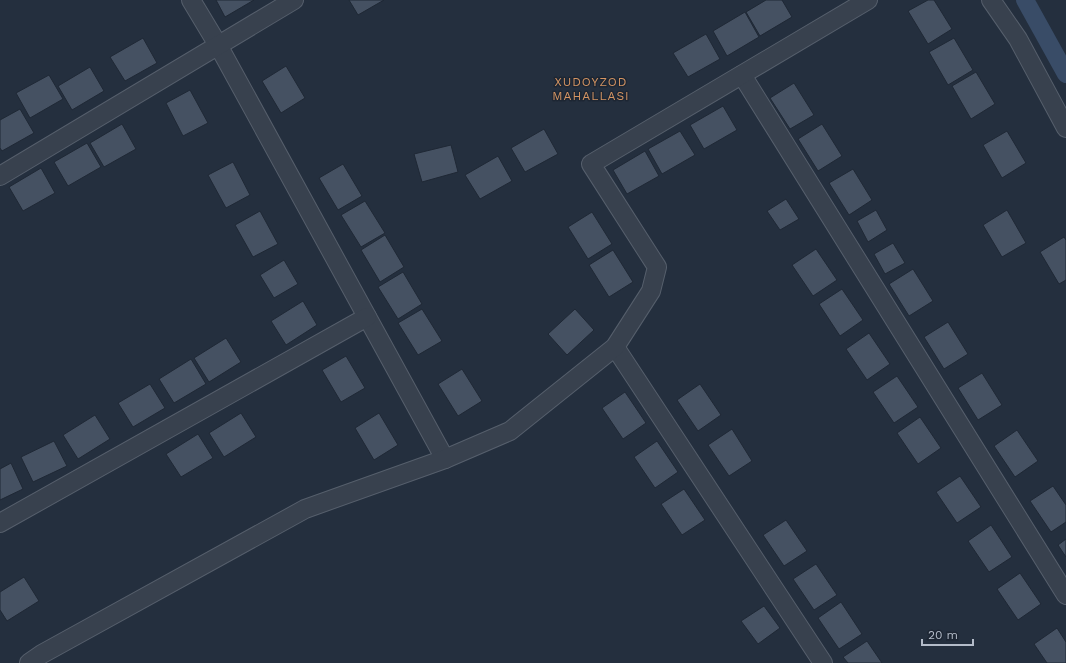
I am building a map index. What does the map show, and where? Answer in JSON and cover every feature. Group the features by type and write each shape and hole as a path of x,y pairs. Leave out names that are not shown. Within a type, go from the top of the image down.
{"street":[{"path":"191,0 218,45 445,458"},
{"path":"0,176 294,0"},
{"path":"29,663 49,650 305,509 445,458 510,431 615,347 651,291 657,267 591,164 742,76 868,0"},
{"path":"991,0 1018,39 1066,128"},
{"path":"742,76 1066,594"},
{"path":"0,523 367,317"},
{"path":"615,347 823,663"}],"building":[{"path":"216,0 254,0 225,17"},
{"path":"349,0 384,0 358,15"},
{"path":"766,0 782,0 792,17 760,36 746,12"},
{"path":"928,0 934,0 952,29 928,44 908,11"},
{"path":"745,12 759,37 727,56 713,31"},
{"path":"706,34 720,59 688,77 673,53"},
{"path":"143,38 157,63 125,81 110,57"},
{"path":"954,38 973,70 948,85 929,52"},
{"path":"286,66 305,98 281,113 262,81"},
{"path":"90,67 104,91 72,110 58,86"},
{"path":"976,72 995,104 971,119 952,86"},
{"path":"49,75 63,99 30,118 16,93"},
{"path":"794,83 814,115 790,129 770,98"},
{"path":"190,90 208,123 183,136 166,103"},
{"path":"723,106 737,130 704,149 690,125"},
{"path":"20,109 34,133 2,151 0,148 0,120"},
{"path":"122,124 136,149 104,167 90,143"},
{"path":"822,124 842,156 818,171 798,139"},
{"path":"544,129 558,154 525,172 511,148"},
{"path":"680,131 695,155 662,174 648,149"},
{"path":"1007,131 1026,163 1002,178 983,145"},
{"path":"87,143 101,167 68,186 54,162"},
{"path":"451,145 458,172 422,182 414,154"},
{"path":"645,151 659,176 627,194 613,170"},
{"path":"498,156 512,181 480,199 465,175"},
{"path":"233,162 250,195 226,208 208,175"},
{"path":"343,164 362,196 338,210 319,178"},
{"path":"41,168 55,193 23,211 9,187"},
{"path":"853,169 872,200 849,215 829,183"},
{"path":"786,199 799,219 780,230 767,211"},
{"path":"365,201 385,233 361,247 341,215"},
{"path":"876,210 887,230 868,242 857,221"},
{"path":"1007,210 1026,243 1002,257 983,225"},
{"path":"260,211 278,244 253,257 235,225"},
{"path":"592,212 612,244 588,259 568,227"},
{"path":"385,235 404,267 380,282 361,250"},
{"path":"1064,237 1066,240 1066,280 1059,284 1040,252"},
{"path":"893,243 905,263 885,274 874,254"},
{"path":"816,249 837,280 813,296 792,265"},
{"path":"613,250 633,282 609,297 589,265"},
{"path":"284,260 298,284 274,298 260,275"},
{"path":"913,269 933,301 909,316 889,284"},
{"path":"403,272 422,304 398,319 378,287"},
{"path":"842,289 863,320 840,336 819,304"},
{"path":"303,301 317,325 286,345 271,321"},
{"path":"422,309 442,341 418,355 398,323"},
{"path":"575,309 594,330 567,355 548,334"},
{"path":"948,322 968,354 944,369 924,337"},
{"path":"869,333 890,364 867,380 846,349"},
{"path":"226,338 241,362 209,382 194,358"},
{"path":"346,356 365,388 341,402 322,370"},
{"path":"191,359 206,384 174,403 159,379"},
{"path":"462,369 482,401 458,416 438,384"},
{"path":"982,373 1002,405 978,420 958,388"},
{"path":"897,376 918,407 894,423 873,392"},
{"path":"150,384 165,408 133,427 118,403"},
{"path":"700,384 721,415 698,431 677,400"},
{"path":"625,392 646,423 623,439 602,408"},
{"path":"241,413 256,437 224,457 209,433"},
{"path":"379,413 398,445 374,460 355,428"},
{"path":"95,415 110,439 78,459 63,435"},
{"path":"920,417 941,448 918,464 897,433"},
{"path":"732,429 752,461 729,476 708,445"},
{"path":"1017,430 1038,461 1015,477 994,446"},
{"path":"198,434 213,458 181,477 166,454"},
{"path":"54,441 67,466 33,482 21,457"},
{"path":"657,441 678,472 655,488 634,457"},
{"path":"11,463 23,489 0,500 0,469"},
{"path":"960,476 981,507 957,523 936,492"},
{"path":"1053,486 1066,505 1066,522 1051,532 1030,501"},
{"path":"684,489 705,520 682,535 661,504"},
{"path":"786,520 807,551 784,566 763,535"},
{"path":"991,525 1012,557 989,572 968,541"},
{"path":"1066,539 1066,557 1058,545"},
{"path":"816,564 837,595 814,610 793,579"},
{"path":"1020,573 1041,604 1018,620 997,589"},
{"path":"24,577 39,601 7,621 0,610 0,592"},
{"path":"841,602 862,634 839,649 818,618"},
{"path":"764,606 780,628 758,644 741,621"},
{"path":"1057,628 1066,642 1066,663 1047,663 1034,644"},
{"path":"867,641 882,663 848,663 843,657"}],"waterway":[{"path":"1025,0 1066,74"}],"district":[{"name":"XUDOYZOD MAHALLASI","path":"591,89"}]}
